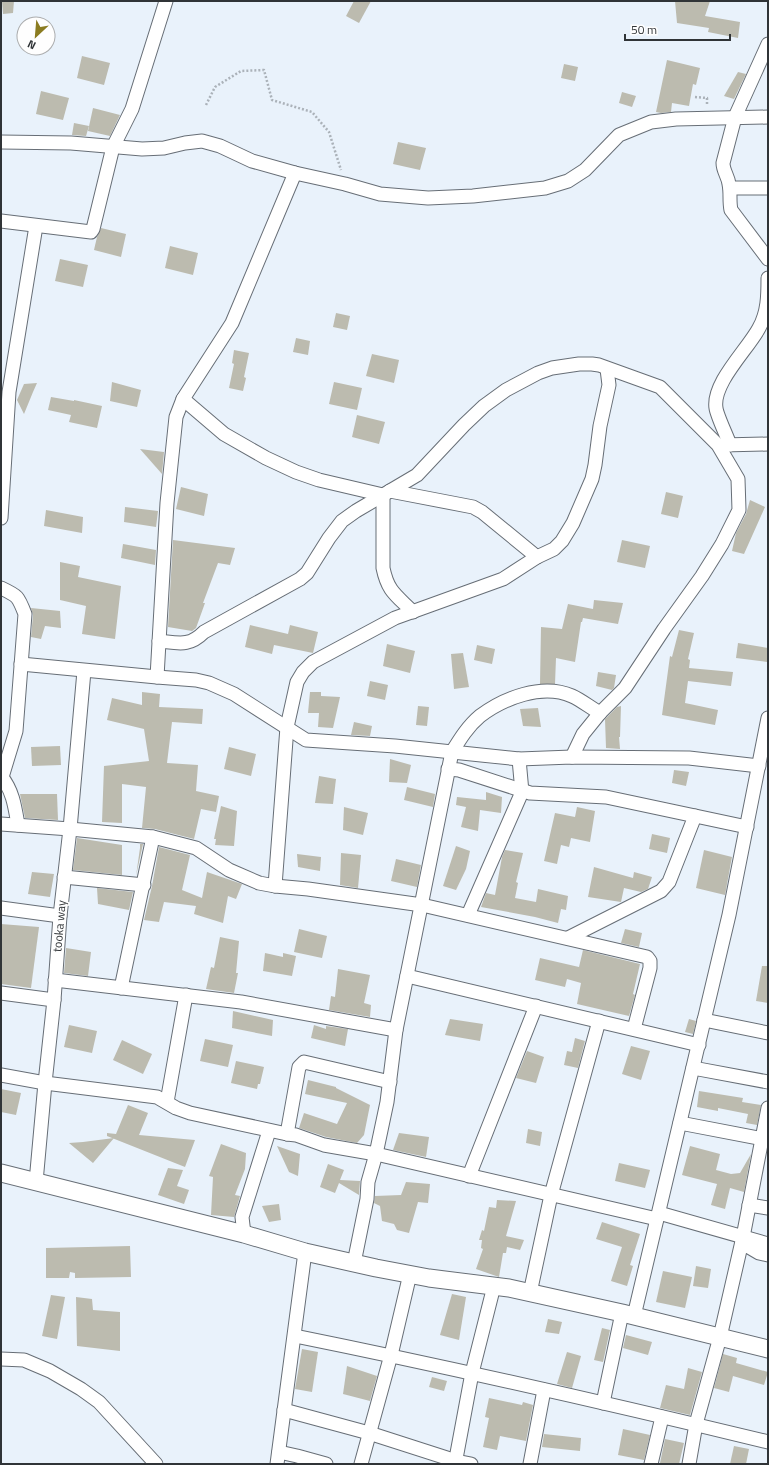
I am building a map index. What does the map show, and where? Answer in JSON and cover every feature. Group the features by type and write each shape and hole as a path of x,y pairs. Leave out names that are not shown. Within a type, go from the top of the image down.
{"street":[{"path":"1,221 91,232 95,225 113,147 132,109 166,1"},
{"path":"768,44 735,117 723,163 723,169 729,182 729,203 731,210 768,259"},
{"path":"1,142 71,143 142,149 164,148 202,141 220,146 252,162 295,173 345,184 380,194 428,198 486,195 545,188 568,182 585,170 619,135 651,122 676,119 768,117"},
{"path":"157,677 167,503 176,417 183,399 232,323 295,173"},
{"path":"730,188 768,188"},
{"path":"1,518 4,418 36,226"},
{"path":"572,757 583,734 600,713 625,688 664,629 702,576 722,544 739,510 738,479 724,445 716,408 717,397 722,382 759,329 765,316 768,295 768,278"},
{"path":"159,640 185,643 196,640 204,632 300,579 307,573 329,538 342,521 356,511 418,475 484,406 506,390 538,373 552,368 579,364 599,365 660,387 724,445 768,444"},
{"path":"275,886 287,727 297,682 302,672 313,662 395,618 503,579 537,557 554,549 562,541 573,523 592,479 600,426 609,385 607,369"},
{"path":"183,399 224,434 266,458 296,472 319,480 473,507 482,512 537,557"},
{"path":"387,493 383,568 385,578 391,591 413,612"},
{"path":"1,588 16,595 20,600 24,614 16,731 1,776 10,788 14,798 18,825"},
{"path":"21,664 84,671 183,678 209,683 234,694 306,740 395,746 519,759 572,757 689,758 759,766"},
{"name":"tooka way","path":"36,1182 44,1083 54,1000 60,916 70,828 84,671"},
{"path":"354,1263 367,1199 368,1182 376,1154 390,1082 396,1030 452,752 464,733 479,717 506,701 532,693 552,691 572,696 600,713"},
{"path":"603,1404 658,1216 729,915 768,718"},
{"path":"468,915 522,792 519,759"},
{"path":"448,769 459,770 522,792 606,797 747,827"},
{"path":"568,938 661,891 669,882 695,816"},
{"path":"1,824 70,828 153,837 196,848 229,870 259,883 422,905 647,957 650,961 650,968 634,1029"},
{"path":"121,988 153,837"},
{"path":"64,877 144,885"},
{"path":"1,908 60,916"},
{"path":"407,976 699,1045"},
{"path":"55,980 241,1002 396,1030"},
{"path":"1,993 54,1000"},
{"path":"167,1102 186,996"},
{"path":"469,1176 536,1006"},
{"path":"704,1020 768,1033"},
{"path":"530,1293 551,1195 598,1021"},
{"path":"287,1134 299,1067 304,1062 390,1082"},
{"path":"693,1068 768,1082"},
{"path":"1,1075 44,1083 157,1097 176,1108 190,1113 269,1131 296,1135 324,1145 376,1154 551,1195 658,1216 743,1240 768,1244"},
{"path":"688,1464 696,1424 720,1337 743,1240 765,1139 768,1108"},
{"path":"680,1123 765,1139"},
{"path":"244,1234 242,1217 269,1131"},
{"path":"1,1173 244,1234 305,1252 410,1274 494,1286 530,1293 768,1349"},
{"path":"750,1205 768,1208"},
{"path":"743,1240 759,1253 768,1255"},
{"path":"305,1252 278,1458 326,1464"},
{"path":"361,1464 391,1355 410,1274"},
{"path":"456,1462 472,1374 494,1286"},
{"path":"295,1336 391,1355 696,1424 768,1442"},
{"path":"1,1359 24,1360 50,1371 81,1389 98,1402 156,1464"},
{"path":"530,1464 544,1390"},
{"path":"284,1410 370,1433 456,1462 471,1464"},
{"path":"651,1464 662,1417"}],"path":[{"path":"206,105 215,87 221,83 241,71 264,70 272,100 312,112 329,132 345,184"}],"building":[{"path":"2,1 14,1 13,13 3,14"},
{"path":"354,1 371,1 359,23 346,16"},
{"path":"675,1 710,1 705,16 740,22 738,38 708,32 709,28 677,23"},
{"path":"82,56 110,63 104,85 77,78"},
{"path":"667,60 700,68 696,85 693,84 689,106 672,103 671,112 661,113 656,112"},
{"path":"564,64 578,67 575,81 561,78"},
{"path":"738,72 746,74 734,99 724,96"},
{"path":"41,91 69,98 63,120 36,114"},
{"path":"622,92 636,96 632,107 619,103"},
{"path":"93,108 120,115 110,136 88,131"},
{"path":"74,123 89,126 86,136 72,135"},
{"path":"398,142 426,148 420,170 393,164"},
{"path":"101,228 126,234 121,257 94,250"},
{"path":"170,246 198,253 193,275 165,268"},
{"path":"60,259 88,265 83,287 55,281"},
{"path":"336,313 350,316 347,330 333,327"},
{"path":"296,338 310,341 308,355 293,352"},
{"path":"234,350 249,353 243,391 229,388 234,364 232,363"},
{"path":"372,354 399,360 394,383 366,376"},
{"path":"112,382 141,390 137,407 110,401"},
{"path":"334,382 362,388 357,410 329,404"},
{"path":"37,383 24,414 17,400 24,384"},
{"path":"51,397 102,406 97,428 69,422 71,415 48,410"},
{"path":"357,415 385,422 379,444 352,437"},
{"path":"140,449 164,452 162,474"},
{"path":"181,487 208,494 204,516 176,509"},
{"path":"666,492 683,496 678,518 661,514"},
{"path":"750,500 765,507 744,554 732,551 736,533 746,514"},
{"path":"125,507 158,511 156,527 124,522"},
{"path":"46,510 83,517 82,533 44,526"},
{"path":"173,540 235,548 230,565 218,563 203,603 205,603 196,628 192,631 168,627"},
{"path":"622,540 650,546 645,568 617,562"},
{"path":"123,544 156,550 155,565 121,558"},
{"path":"60,562 80,566 78,577 121,586 115,639 82,634 86,606 60,600"},
{"path":"594,600 623,603 618,624 583,618 581,622 575,662 556,658 555,684 540,684 541,627 562,629 568,604 593,609"},
{"path":"31,608 60,611 61,628 45,626 41,639 31,637 33,615"},
{"path":"250,625 288,634 290,625 318,632 313,653 274,645 272,654 245,647"},
{"path":"679,630 694,633 688,659 690,660 689,668 733,672 731,686 688,681 685,703 718,710 715,725 662,715 670,656 672,657"},
{"path":"738,643 768,648 767,662 736,658"},
{"path":"387,644 415,651 410,673 383,666"},
{"path":"477,645 495,649 492,664 474,660"},
{"path":"463,653 469,687 454,689 451,654"},
{"path":"598,672 616,675 614,688 612,690 596,686"},
{"path":"370,681 388,685 385,700 367,696"},
{"path":"142,692 160,694 159,707 203,709 202,724 172,722 167,763 198,765 196,791 219,796 216,812 201,809 194,839 155,829 142,828 146,787 122,784 122,823 102,822 104,766 149,761 144,729 107,720 112,698 142,705"},
{"path":"310,692 321,692 321,696 340,697 333,728 318,727 319,713 308,713"},
{"path":"418,706 429,707 427,726 416,725"},
{"path":"621,706 619,737 620,749 606,748 605,719 617,707"},
{"path":"538,708 541,727 523,726 520,709"},
{"path":"354,722 372,726 370,736 351,735"},
{"path":"60,746 61,765 32,766 31,747"},
{"path":"229,747 256,754 251,776 224,769"},
{"path":"390,759 411,765 407,783 389,782"},
{"path":"674,770 689,772 686,786 672,783"},
{"path":"319,776 336,779 333,804 315,803"},
{"path":"407,787 435,794 433,807 404,800"},
{"path":"486,792 502,797 501,813 480,810 478,831 461,827 466,807 456,805 457,797 486,800"},
{"path":"20,794 57,794 58,820 25,818"},
{"path":"221,806 237,811 234,846 215,845 216,839 214,839"},
{"path":"344,807 368,813 363,835 343,830"},
{"path":"577,807 595,811 590,842 571,838 569,847 561,845 557,864 544,861 555,813 575,817"},
{"path":"652,834 670,838 667,853 649,849"},
{"path":"77,838 122,845 122,875 73,870"},
{"path":"140,844 143,844 136,876 140,848"},
{"path":"456,846 470,851 466,869 456,890 443,886"},
{"path":"159,847 190,855 182,890 202,898 207,872 242,884 236,899 228,896 223,923 194,914 196,906 164,902 159,922 144,920"},
{"path":"505,850 523,853 516,882 518,883 515,898 536,902 538,889 568,896 566,910 561,909 558,923 481,907 486,893 495,895 502,857"},
{"path":"704,850 732,857 725,895 696,888"},
{"path":"341,853 361,855 358,888 340,885"},
{"path":"297,854 321,857 320,871 298,867"},
{"path":"396,859 421,865 417,887 391,881"},
{"path":"594,867 633,878 634,872 652,877 648,889 641,892 624,888 621,902 588,897"},
{"path":"32,872 54,874 50,897 28,894"},
{"path":"97,888 133,892 129,910 98,904"},
{"path":"1,924 39,927 31,988 1,984"},
{"path":"299,929 327,936 322,958 294,952"},
{"path":"625,929 642,933 639,947 621,943"},
{"path":"220,937 239,941 236,973 238,973 234,993 206,989 211,967 214,968"},
{"path":"66,948 91,952 88,976 64,973"},
{"path":"583,950 640,964 633,994 635,995 629,1016 577,1004 581,983 567,979 565,987 535,980 540,958 579,967"},
{"path":"265,953 283,957 283,953 296,956 292,976 263,971"},
{"path":"762,966 768,966 768,1003 756,1001"},
{"path":"338,969 370,975 364,1003 371,1005 370,1017 329,1010 331,996 335,997"},
{"path":"233,1011 273,1020 272,1036 232,1028"},
{"path":"450,1019 483,1024 480,1041 445,1035"},
{"path":"689,1019 696,1021 693,1034 685,1032"},
{"path":"69,1025 97,1031 92,1053 64,1047"},
{"path":"314,1025 326,1029 326,1026 348,1029 345,1046 311,1038"},
{"path":"575,1038 585,1041 578,1068 564,1065 567,1051 572,1052"},
{"path":"205,1039 233,1045 228,1067 200,1061"},
{"path":"122,1040 152,1054 143,1074 113,1060"},
{"path":"631,1046 650,1051 641,1080 622,1074"},
{"path":"527,1051 544,1057 536,1083 516,1078"},
{"path":"236,1061 264,1067 260,1084 258,1084 257,1089 231,1083"},
{"path":"308,1080 336,1087 370,1105 364,1135 357,1143 326,1137 299,1128 304,1113 337,1124 347,1103 305,1094"},
{"path":"1,1089 21,1093 16,1115 1,1112"},
{"path":"699,1091 743,1098 742,1102 761,1105 757,1125 746,1123 748,1114 718,1108 718,1111 697,1107"},
{"path":"128,1105 148,1113 139,1135 195,1140 185,1167 107,1136 107,1133 116,1134"},
{"path":"528,1129 542,1132 540,1146 526,1143"},
{"path":"399,1133 429,1137 426,1157 393,1150"},
{"path":"114,1138 93,1163 69,1143 83,1142"},
{"path":"221,1144 246,1153 245,1169 235,1195 240,1196 234,1217 211,1215 213,1177 209,1176"},
{"path":"277,1146 300,1154 298,1176 289,1172"},
{"path":"690,1146 720,1154 716,1170 731,1174 740,1173 751,1154 744,1192 730,1188 725,1209 711,1205 717,1184 682,1175"},
{"path":"619,1163 650,1170 645,1188 615,1181"},
{"path":"328,1164 344,1170 340,1180 360,1181 359,1195 339,1183 335,1193 320,1187"},
{"path":"168,1168 183,1170 177,1186 189,1190 184,1204 158,1195"},
{"path":"406,1182 430,1184 428,1203 418,1202 409,1233 397,1230 394,1224 382,1221 380,1206 374,1203 375,1196 401,1195"},
{"path":"497,1200 516,1201 506,1236 524,1240 520,1250 507,1247 506,1253 503,1253 499,1277 476,1269 483,1249 481,1248 482,1240 479,1240 482,1230 484,1231 489,1207 496,1208"},
{"path":"279,1204 281,1220 269,1222 262,1206"},
{"path":"602,1222 640,1234 630,1265 633,1266 627,1286 611,1281 622,1247 596,1239"},
{"path":"130,1246 131,1277 75,1278 75,1273 70,1272 69,1278 46,1278 46,1248"},
{"path":"696,1266 711,1269 708,1288 693,1286"},
{"path":"663,1271 692,1277 685,1308 656,1302"},
{"path":"452,1294 466,1297 459,1340 440,1335"},
{"path":"51,1295 65,1297 57,1339 42,1336"},
{"path":"76,1297 92,1299 93,1310 120,1312 120,1351 77,1346"},
{"path":"548,1319 562,1322 559,1334 545,1332"},
{"path":"602,1328 610,1330 603,1362 594,1360"},
{"path":"626,1335 652,1342 648,1355 623,1348"},
{"path":"302,1349 318,1352 312,1392 295,1389"},
{"path":"567,1352 581,1356 572,1388 557,1384"},
{"path":"723,1354 737,1358 736,1363 768,1372 764,1385 733,1376 729,1392 714,1388"},
{"path":"347,1366 377,1376 370,1401 343,1394"},
{"path":"688,1368 702,1372 690,1415 660,1408 666,1385 684,1389"},
{"path":"432,1377 447,1381 444,1391 429,1387"},
{"path":"489,1398 522,1405 523,1402 533,1405 526,1441 500,1436 497,1450 483,1447 489,1418 485,1417"},
{"path":"623,1429 650,1435 644,1460 618,1455"},
{"path":"544,1434 581,1438 580,1451 542,1447"},
{"path":"665,1439 684,1443 679,1464 660,1463"},
{"path":"734,1446 749,1449 746,1464 730,1464"}]}
